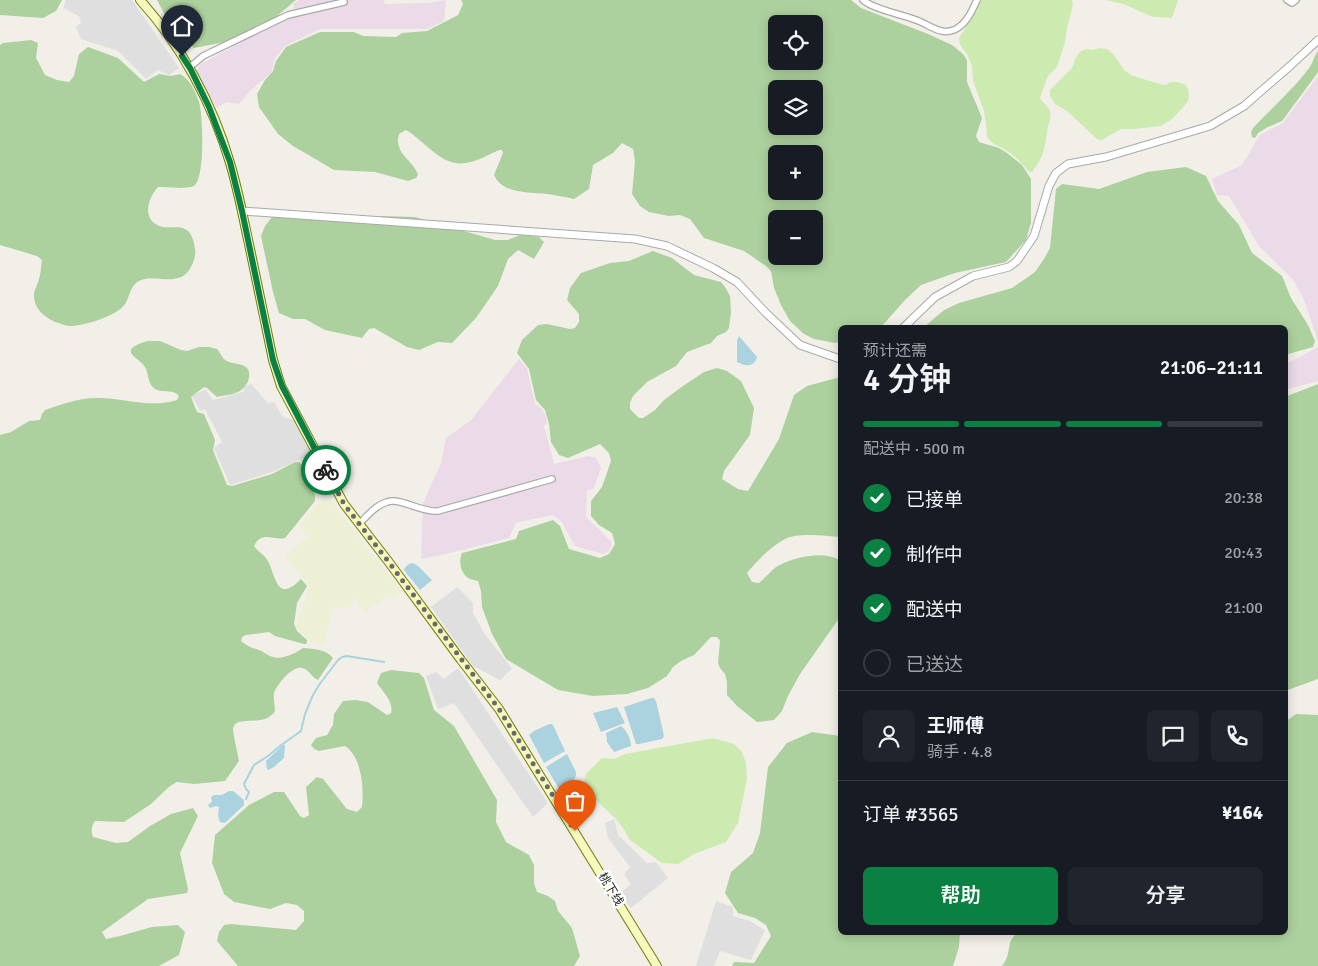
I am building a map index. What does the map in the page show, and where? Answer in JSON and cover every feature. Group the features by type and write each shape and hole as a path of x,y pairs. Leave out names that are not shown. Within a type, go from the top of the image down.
{"main road":[{"name":"桃下线","path":"140,0 190,68 227,153 242,211 276,373 344,504 499,709 657,966"}],"street":[{"path":"863,0 870,5 920,21 944,32 954,30 967,20 977,0"},
{"path":"1287,0 1292,2 1296,0"},
{"path":"190,68 204,56 288,16 344,2"},
{"path":"906,325 935,297 973,276 1009,267 1017,261 1034,236 1049,186 1056,173 1068,164 1106,157 1210,126 1244,106 1318,40"},
{"path":"242,211 635,239 667,246 714,268 737,282 800,345 838,358"},
{"path":"358,524 380,505 389,501 425,510 438,511 552,479"}],"shaded area":[{"path":"66,0 132,0 179,68 169,75 158,70 146,79 118,51 81,39 76,27 81,23 79,16 63,8"},
{"path":"299,0 384,0 385,4 428,3 446,0 444,21 427,29 320,29 285,46 274,60 272,72 252,89 239,104 226,102 217,108 195,72 201,64 296,12 293,4"},
{"path":"1318,76 1318,342 1305,302 1294,281 1259,246 1229,196 1217,195 1212,179 1242,165 1260,135 1282,124"},
{"path":"1318,347 1318,381 1288,389 1288,363"},
{"path":"519,359 527,369 535,404 545,414 547,423 544,426 554,464 589,456 596,458 601,468 594,488 587,491 586,517 611,541 612,545 609,551 603,554 575,546 561,521 552,515 516,523 509,538 421,559 423,503 441,463 446,438 471,420"},
{"path":"251,384 268,403 274,402 283,417 294,420 312,454 272,472 230,485 214,448 222,442 205,409 200,411 192,396 205,389 213,400 243,392 245,386"},
{"path":"457,587 473,603 473,613 484,633 512,669 500,680 473,666 431,607"},
{"path":"458,668 548,803 533,817 454,703 438,709 426,676 436,672 444,679"},
{"path":"614,819 618,835 647,863 656,862 668,878 631,908 619,894 631,884 624,874 630,867 608,838 605,823"},
{"path":"716,901 733,907 733,916 750,921 765,930 751,960 720,951 714,966 696,966"}],"green space":[{"path":"0,0 62,0 56,11 43,18 0,15"},
{"path":"157,0 296,0 270,22 225,42 194,48 181,38"},
{"path":"461,0 851,0 861,8 952,45 963,54 967,60 967,82 982,118 976,136 979,142 999,148 1007,153 1022,165 1031,179 1031,223 1026,240 1006,262 955,273 921,285 883,325 838,325 838,342 835,343 814,339 804,334 790,321 774,288 771,271 766,266 744,251 704,238 690,219 680,215 669,216 649,212 640,206 632,194 635,161 633,149 622,143 613,153 593,165 589,189 574,199 550,194 517,191 503,186 494,175 503,153 502,150 474,161 457,163 441,157 406,130 399,134 399,147 414,167 418,175 416,178 408,181 375,172 334,170 293,146 278,134 259,107 257,94 273,71 276,61 286,47 320,32 354,32 363,36 396,37 402,33 427,31 458,15 463,4"},
{"path":"981,0 1072,0 1073,5 1065,42 1057,67 1048,76 1040,98 1049,109 1051,117 1042,155 1032,172 1029,172 1014,156 987,137 984,111 973,81 972,66 967,54 960,45 959,38"},
{"path":"1106,0 1178,0 1172,18 1153,17 1123,4"},
{"path":"31,40 38,43 36,58 45,75 57,80 69,82 74,76 79,54 88,47 118,58 144,82 159,74 171,76 180,74 192,86 199,102 202,158 198,179 192,187 158,187 151,198 148,210 151,220 156,224 163,227 183,228 189,232 193,240 195,252 191,267 186,274 174,279 145,279 139,281 130,291 125,304 121,308 100,320 76,326 55,322 43,314 37,307 34,293 40,277 42,260 37,256 0,245 0,45"},
{"path":"1100,48 1107,49 1113,54 1125,71 1133,76 1164,85 1178,82 1186,85 1189,95 1188,101 1172,119 1161,126 1121,129 1102,140 1097,139 1067,111 1055,104 1050,96 1050,90 1072,68 1076,57 1081,51"},
{"path":"1318,51 1318,72 1282,121 1258,133 1255,138 1252,137 1251,132 1253,128 1303,76"},
{"path":"1186,167 1206,176 1218,201 1239,225 1252,253 1282,276 1291,298 1308,325 1315,341 1313,347 1288,354 1288,325 926,325 944,310 959,303 1012,288 1035,272 1050,248 1056,189 1062,184 1099,189 1147,172"},
{"path":"285,213 334,214 364,224 382,216 415,217 495,240 508,240 520,235 539,237 544,242 534,259 518,250 508,259 498,286 476,318 452,343 438,342 419,350 407,347 374,328 369,329 362,338 325,330 305,319 293,319 279,313 261,236 265,226 272,217"},
{"path":"653,251 672,258 694,275 721,282 730,296 731,312 729,328 726,332 717,336 711,343 687,352 676,366 647,382 633,396 630,409 639,418 643,418 683,386 704,372 717,368 727,371 741,381 754,408 750,435 724,471 722,479 738,489 748,491 779,439 794,395 807,386 838,378 838,537 804,535 785,539 764,554 747,573 752,582 759,583 776,567 790,560 816,555 825,555 838,559 838,620 800,674 782,711 774,720 757,722 727,695 725,674 718,663 720,641 717,637 711,637 694,655 681,661 673,667 667,676 648,688 627,694 593,696 558,690 506,659 492,634 482,607 478,581 464,575 461,568 460,560 462,553 516,539 519,531 553,520 560,526 569,549 600,558 609,554 615,544 612,533 599,525 591,516 591,501 602,487 611,461 609,453 600,444 568,458 559,455 551,442 545,410 536,400 529,369 517,353 522,340 538,325 547,324 570,329 575,328 579,322 579,314 567,300 570,288 581,273 610,263 629,261"},
{"path":"147,341 160,341 187,351 199,347 217,349 225,360 244,366 248,370 247,383 238,392 217,397 204,387 191,397 197,412 204,414 215,440 213,450 227,485 232,486 272,474 295,462 299,462 315,495 315,501 285,538 264,537 257,541 254,546 266,559 278,585 282,589 293,586 301,579 307,586 297,603 294,624 297,631 307,640 306,644 275,636 269,632 246,635 242,637 241,641 250,647 277,658 289,656 303,648 323,651 333,658 318,680 302,668 289,673 275,690 275,711 270,716 264,719 235,724 233,731 239,761 225,781 194,784 177,782 151,804 124,822 95,821 92,829 93,837 116,843 128,842 171,814 193,808 198,816 180,853 188,889 187,893 148,899 102,932 106,939 152,927 178,925 185,932 179,955 159,966 0,966 0,435 11,432 29,421 40,420 45,410 82,399 105,398 146,403 177,400 179,396 177,394 157,390 152,386 144,365 132,355 132,348"},
{"path":"1318,384 1318,679 1288,690 1288,396"},
{"path":"329,498 403,591 392,598 388,595 365,612 354,597 351,607 333,608 323,647 309,640 295,627 310,586 284,556 308,537 299,526 320,502"},
{"path":"391,670 419,673 424,678 434,710 454,726 497,800 496,822 506,842 529,855 534,865 534,883 537,892 555,901 558,911 572,928 580,956 574,966 238,966 217,941 219,932 224,925 296,930 304,921 304,911 297,905 286,903 270,909 234,902 224,894 212,863 215,835 249,805 274,792 284,792 300,816 304,818 309,815 306,787 317,777 323,779 347,809 357,812 362,807 363,791 361,774 351,751 345,746 319,751 311,745 316,738 327,735 333,725 334,714 343,701 368,702 387,715 391,713 391,705 377,683 381,673"},
{"path":"1296,714 1318,715 1318,966 1002,966 1007,958 1010,942 1015,935 1288,935 1288,720"},
{"path":"812,732 838,736 838,935 960,935 959,947 953,966 732,966 734,962 754,963 771,936 766,925 755,918 738,913 725,893 731,872 753,853 760,833 768,767 787,743"},
{"path":"713,738 734,744 742,752 746,763 747,779 738,823 726,842 694,854 678,864 662,863 630,840 615,818 590,794 584,783 586,774 602,758 615,759 625,754"}],"water":[{"path":"739,336 757,357 754,363 746,365 737,362 737,340"},
{"path":"413,563 432,580 420,590 404,570"},
{"path":"654,698 656,701 664,736 662,739 636,744 624,707"},
{"path":"617,707 625,723 601,732 593,713"},
{"path":"552,724 554,727 565,751 544,763 529,735"},
{"path":"621,726 628,735 631,746 614,752 607,742 606,733"},
{"path":"285,745 284,758 268,770 266,761"},
{"path":"567,754 576,772 576,776 563,793 546,767"},
{"path":"233,791 244,800 244,805 225,823 220,822 218,816 219,807 210,808 208,805 212,802 211,797 214,795 222,795"}],"waterway":[{"path":"246,799 249,792 244,784 254,765 301,731 305,714 313,695 338,660 347,656 384,662"}],"way so far":[{"path":"326,470 344,504 358,524 499,709 575,831"}],"route":[{"path":"182,56 209,107 230,162 276,373 326,470"}]}
